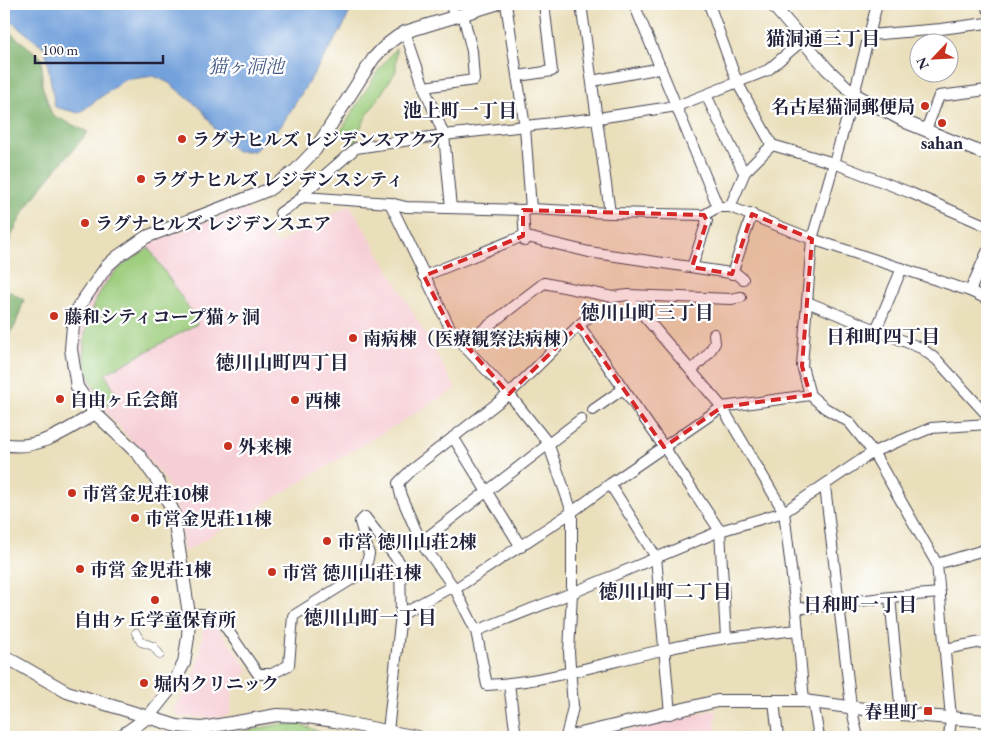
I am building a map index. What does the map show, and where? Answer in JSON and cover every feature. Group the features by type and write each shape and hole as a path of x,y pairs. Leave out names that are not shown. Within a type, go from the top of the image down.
{"street":[{"path":"424,87 474,80 472,51 459,15 450,4"},
{"path":"120,737 148,718 165,698 184,662 189,614 173,511 157,480 139,454 95,413 77,387 71,349 73,326 79,306 107,266 146,238 268,190 295,171 315,150 373,59 384,46 405,32 496,4"},
{"path":"506,4 525,127 527,209 524,239"},
{"path":"518,76 552,71 544,4"},
{"path":"582,4 610,213"},
{"path":"634,4 718,207"},
{"path":"709,4 737,82 772,145 834,163 911,193 987,226"},
{"path":"772,4 827,69 854,94 908,123 987,155"},
{"path":"877,4 854,94 812,239 802,366 810,395 825,408 849,422 873,452 937,564 951,718 949,737"},
{"path":"986,4 987,8"},
{"path":"869,34 941,29 987,23"},
{"path":"405,32 424,87 444,135 451,208"},
{"path":"280,213 303,197 303,194 356,148 444,135 598,118 677,106 768,70 803,40"},
{"path":"592,81 661,68"},
{"path":"926,130 939,96 987,90"},
{"path":"706,95 742,168 746,172"},
{"path":"730,206 746,172 772,145"},
{"path":"303,197 390,203 406,207 527,209 610,213 704,214 718,207 730,206 812,239 970,291 987,299"},
{"path":"390,203 449,326 462,345 509,394 548,443 572,512 572,593 569,652 573,707 567,737 670,714 717,701 809,701 902,714 987,721"},
{"path":"692,268 707,221 704,214"},
{"path":"732,274 752,214"},
{"path":"424,276 524,239 589,252 736,274 743,279"},
{"path":"970,291 987,252"},
{"path":"876,330 902,268"},
{"path":"462,345 544,283 613,297 628,295 730,299 741,297"},
{"path":"807,302 921,348 937,360 987,415"},
{"path":"633,303 722,407 784,512 798,630 809,701 819,737"},
{"path":"598,310 579,325 509,394 411,470 398,483 401,496 421,542 454,588 476,631 487,685 509,684 571,672 664,649 726,638 798,630"},
{"path":"579,325 720,531 726,638"},
{"path":"692,371 708,354 715,342 714,334"},
{"path":"593,410 623,389"},
{"path":"401,614 454,588 522,546 722,407 810,395"},
{"path":"4,444 11,446 34,443 76,425 95,413"},
{"path":"421,542 581,419"},
{"path":"476,631 720,531 784,512 873,452 931,428 987,424"},
{"path":"453,437 522,546"},
{"path":"610,484 656,557 670,714"},
{"path":"825,486 852,706 858,737"},
{"path":"189,614 202,614 220,619 258,674 272,674 288,665 293,616 365,570 369,554 360,522 365,517 400,563 401,614 388,731"},
{"path":"937,564 987,549"},
{"path":"796,608 940,593"},
{"path":"890,597 902,714"},
{"path":"136,632 141,642 153,646 160,655"},
{"path":"945,650 987,641"},
{"path":"4,656 68,692 176,726 202,728 277,715 300,716 417,737"},
{"path":"509,684 516,737"},
{"path":"774,701 778,737"}],"highlighted area":[{"path":"523,210 704,215 707,221 692,267 732,274 752,214 812,239 802,366 810,395 722,407 664,447 579,325 509,394 449,326 424,276 523,236"}],"shaded area":[{"path":"350,205 456,389 184,552 175,499 162,475 103,409 93,396 86,381 80,363 78,340 82,317 93,294 103,279 118,263 148,244 244,208 277,244"},
{"path":"204,618 215,624 249,670 233,688 230,715 216,718 179,717 174,710 187,689 197,665"},
{"path":"716,709 715,737 597,737 671,721"}],"green space":[{"path":"4,28 42,58 42,85 52,115 88,132 37,192 26,209 8,244 4,262"},
{"path":"396,48 396,71 366,117 357,135 355,147 341,131 378,71"},
{"path":"149,248 188,307 195,314 197,324 105,374 119,399 107,406 92,384 86,369 84,342 86,327 104,285 123,265"},
{"path":"4,288 24,300 15,326 4,340"},
{"path":"280,724 300,724 324,734 324,737 237,737 238,733"}],"water":[{"name":"猫ヶ洞池","path":"4,4 353,4 343,27 281,126 254,151 236,151 219,135 202,110 169,83 154,76 124,80 79,113 55,107 45,48 4,16"}],"place":[{"name":"名古屋猫洞郵便局","path":"925,106"},
{"name":"sahan","path":"942,123"},
{"name":"ラグナヒルズ レジデンスアクア","path":"182,139"},
{"name":"ラグナヒルズ レジデンスシティ","path":"141,179"},
{"name":"ラグナヒルズ レジデンスエア","path":"85,223"},
{"name":"藤和シティコープ猫ヶ洞","path":"54,316"},
{"name":"南病棟（医療観察法病棟）","path":"353,338"},
{"name":"自由ヶ丘会館","path":"60,399"},
{"name":"西棟","path":"295,400"},
{"name":"外来棟","path":"228,446"},
{"name":"市営金児荘10棟","path":"72,493"},
{"name":"市営金児荘11棟","path":"135,518"},
{"name":"市営 徳川山荘2棟","path":"327,541"},
{"name":"市営 金児荘1棟","path":"80,569"},
{"name":"市営 徳川山荘1棟","path":"272,572"},
{"name":"自由ヶ丘学童保育所","path":"155,600"},
{"name":"堀内クリニック","path":"144,683"},
{"name":"春里町","path":"928,711"}],"district":[{"name":"猫洞通三丁目","path":"823,38"},
{"name":"池上町一丁目","path":"460,110"},
{"name":"徳川山町三丁目","path":"647,312"},
{"name":"日和町四丁目","path":"883,336"},
{"name":"徳川山町四丁目","path":"282,362"},
{"name":"徳川山町二丁目","path":"665,591"},
{"name":"日和町一丁目","path":"860,604"},
{"name":"徳川山町一丁目","path":"370,617"}]}
